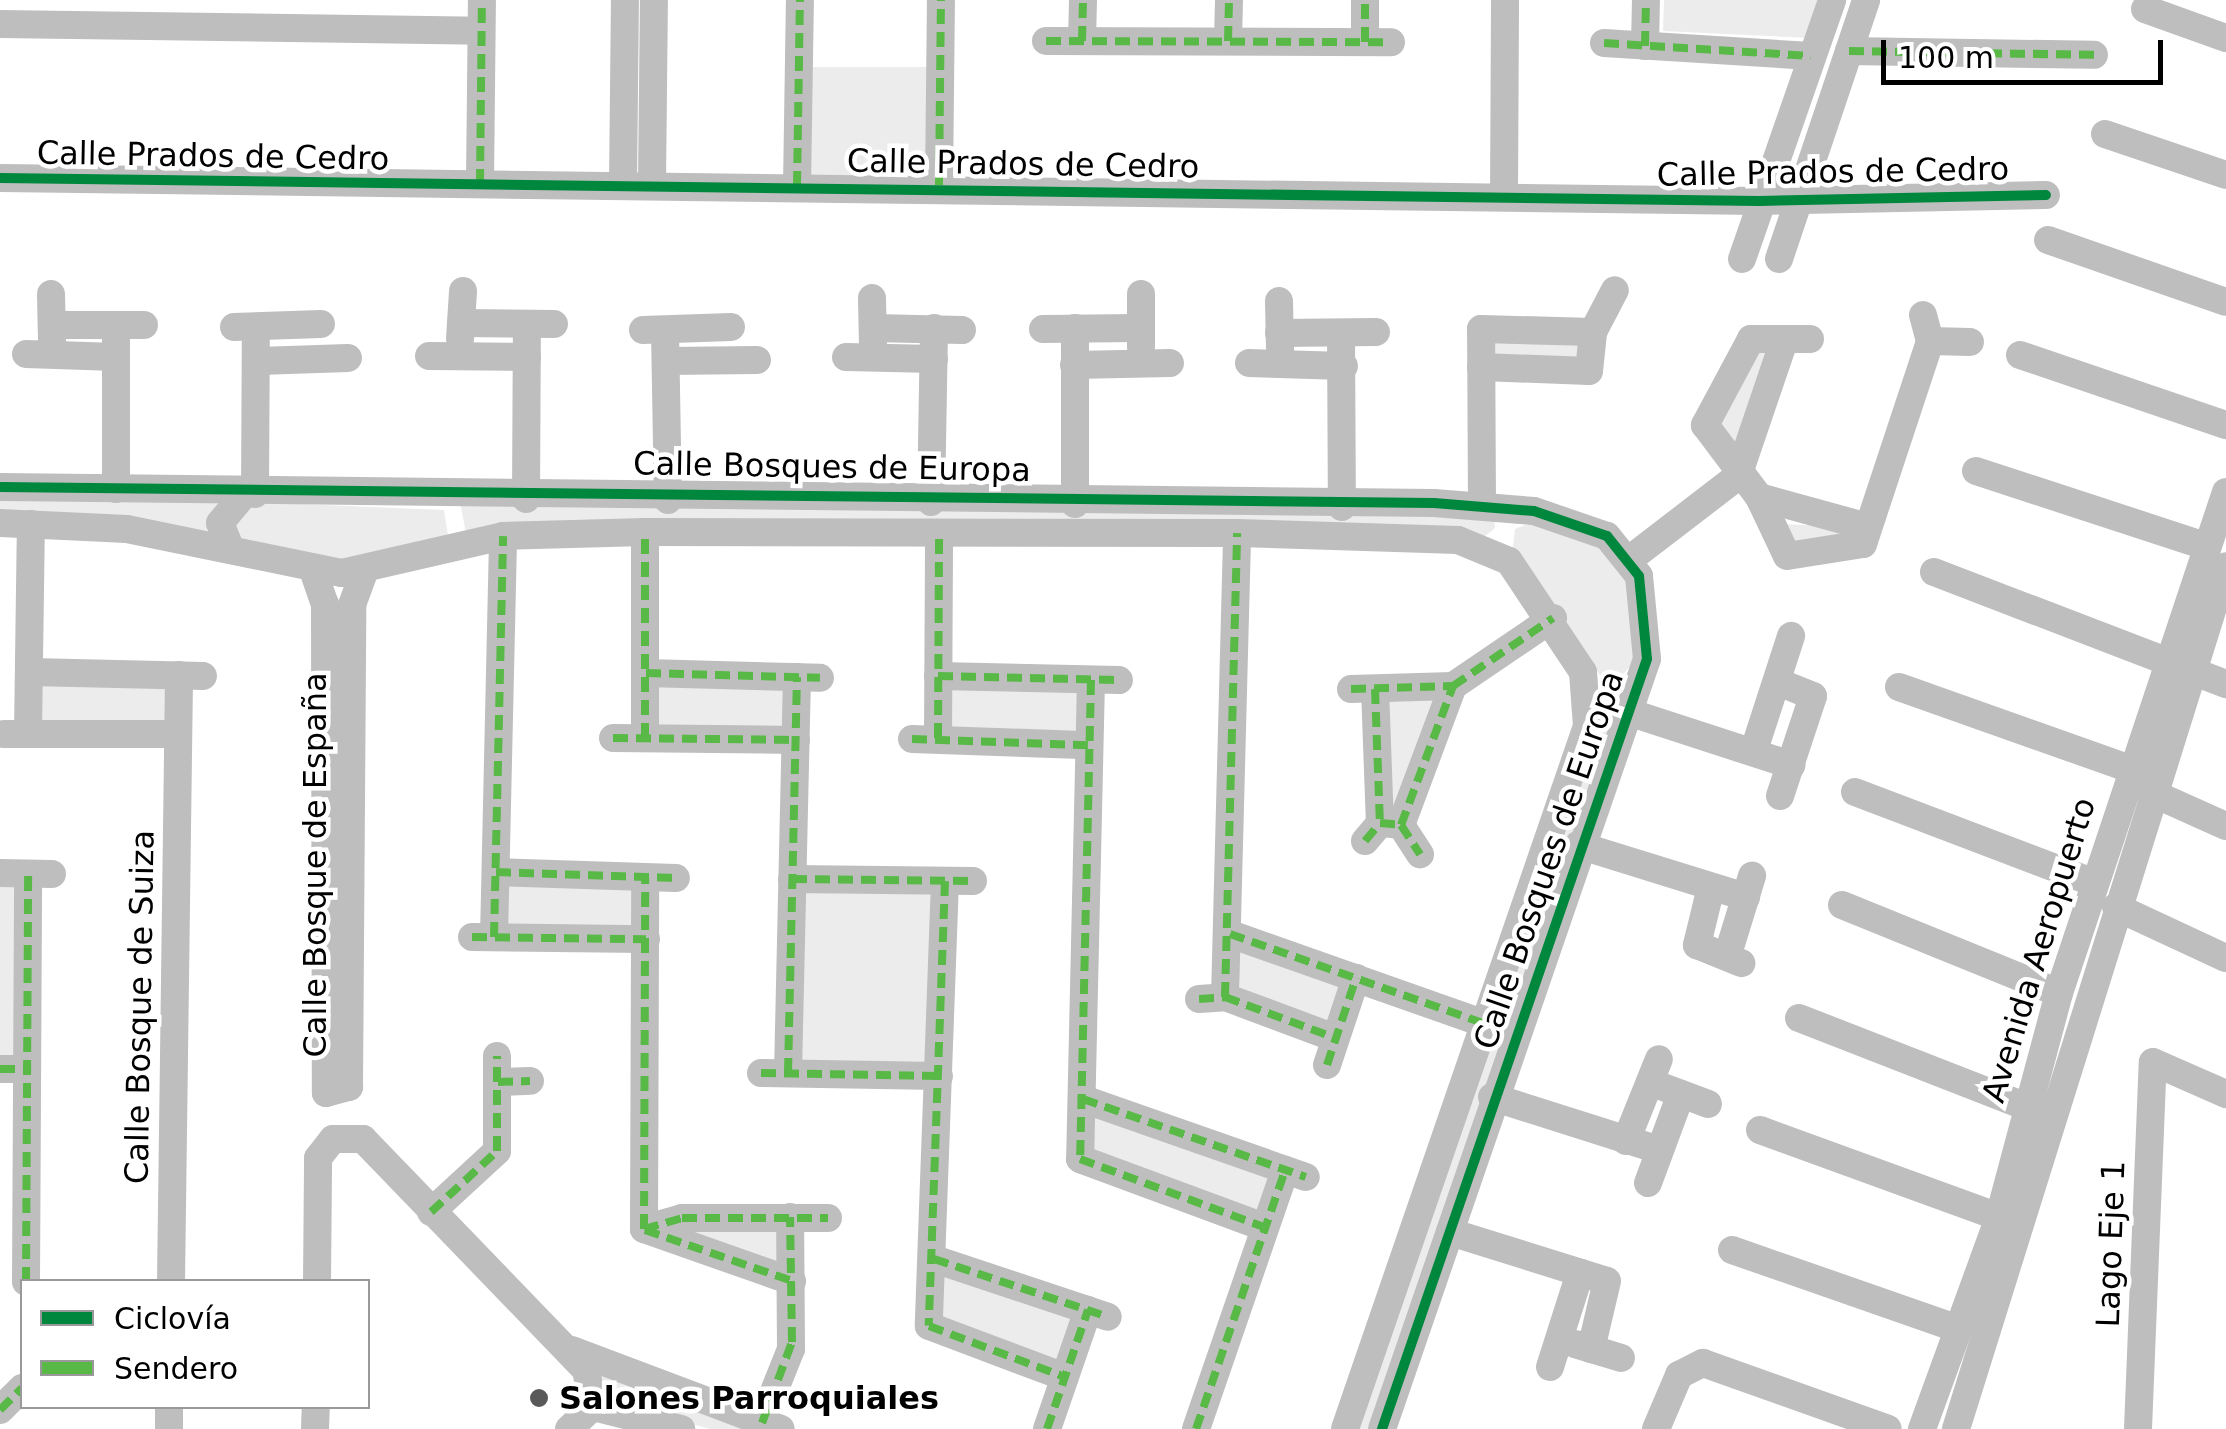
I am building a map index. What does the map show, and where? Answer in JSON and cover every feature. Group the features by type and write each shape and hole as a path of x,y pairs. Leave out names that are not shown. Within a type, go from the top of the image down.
{"street":[{"path":"480,184 482,0"},
{"path":"623,185 625,0"},
{"path":"652,184 654,0"},
{"path":"797,186 800,0"},
{"path":"939,186 940,0"},
{"path":"1082,41 1083,0"},
{"path":"1228,0 1228,42"},
{"path":"1046,40 1379,42 1366,0"},
{"path":"1504,197 1505,0"},
{"path":"1646,0 1646,46"},
{"path":"1742,259 1758,201 1832,0"},
{"path":"1779,260 1866,0"},
{"path":"2145,8 2226,38"},
{"path":"0,24 260,13 482,30"},
{"path":"1604,43 1811,56"},
{"path":"1848,51 2094,55"},
{"path":"2104,134 2226,174"},
{"name":"Calle Prados de Cedro","path":"0,178 939,186 1758,201 2046,195"},
{"path":"2048,240 2226,302"},
{"path":"458,358 462,290"},
{"path":"1482,367 1586,372 1593,332 1615,290"},
{"path":"52,294 52,325 40,355 116,357"},
{"path":"1074,365 1156,363 1138,328 1140,294"},
{"path":"666,360 744,360 731,327 731,298"},
{"path":"872,298 873,328 859,358 934,360"},
{"path":"1278,301 1280,363"},
{"path":"231,550 220,523 250,494 259,361 245,327 321,309 336,358 259,361"},
{"path":"461,323 541,324 527,356 526,499"},
{"path":"52,325 130,325 116,357 116,489"},
{"path":"668,500 666,360 654,330 731,327"},
{"path":"873,328 962,330"},
{"path":"931,502 934,328"},
{"path":"1074,328 1075,504"},
{"path":"1043,329 1138,328"},
{"path":"1482,506 1484,328 1593,332"},
{"path":"1630,558 1738,476 1797,340 1751,339 1705,422 1738,476 1759,497 1784,555 1859,547 1926,328 1970,342"},
{"path":"1279,333 1376,332"},
{"path":"1341,333 1342,507"},
{"path":"2020,355 2226,425"},
{"path":"429,356 527,356"},
{"path":"1249,362 1344,366"},
{"path":"1976,470 2216,556"},
{"name":"Calle Bosques de Europa","path":"0,487 422,498 1482,506 1580,521 1630,558 1650,621 1642,674 1624,710 1382,1429"},
{"name":"Avenida Aeropuerto","path":"1924,1423 2116,906 2150,792 2180,663 2216,556 2226,492"},
{"path":"1759,497 1868,527"},
{"path":"422,498 458,520 455,540 436,554"},
{"path":"1509,561 1505,524 1534,511"},
{"name":"Calle Bosques de Europa","path":"0,523 231,550 313,570 364,572 503,536 646,532 1237,533 1458,540 1509,561 1553,618 1583,672 1587,726 1489,1026 1345,1429"},
{"path":"31,524 31,672 16,733 178,734"},
{"path":"646,532 646,738"},
{"path":"939,533 938,676 925,738 1088,745"},
{"path":"1237,533 1230,934 1212,998 1334,1038"},
{"path":"503,536 496,872 483,937 646,939"},
{"name":"Calle Bosque de España","path":"313,570 325,604 326,1093 349,1088 352,604 364,572"},
{"path":"1934,572 2180,663 2226,684"},
{"path":"1382,830 1453,686 1553,618"},
{"path":"1754,750 1781,684 1791,636"},
{"name":"Avenida Aeropuerto","path":"1957,1429 2023,1232 2029,1146 2027,1106 2059,993 2131,770 2180,663"},
{"name":"Calle Bosque de Suiza","path":"31,672 191,676 178,734 171,1279"},
{"path":"1583,672 1613,688 1642,674"},
{"path":"646,673 808,678 796,740 792,879 774,1073 939,1076"},
{"path":"938,676 1105,680 1088,745 1081,1161 1264,1227"},
{"path":"1780,796 1812,693 1781,684"},
{"path":"1382,830 1363,689 1453,686"},
{"path":"1899,687 2131,770"},
{"path":"1624,710 1754,750 1792,766"},
{"path":"613,738 796,740"},
{"path":"1855,792 2094,882"},
{"path":"2150,792 2226,826"},
{"path":"1382,830 1420,854"},
{"path":"1578,844 1711,887 1749,886 1734,958 1697,945 1711,887"},
{"path":"496,872 676,878"},
{"path":"26,1279 14,1069 27,874"},
{"path":"644,1229 645,878"},
{"path":"792,879 959,881 939,1076 929,1326 1065,1377"},
{"path":"1842,904 2059,993"},
{"path":"2116,906 2226,958"},
{"path":"1230,934 1489,1026"},
{"path":"1328,1065 1356,978"},
{"path":"1800,1018 2027,1106"},
{"name":"Lago Eje 1","path":"2138,1429 2153,1062 2226,1094"},
{"path":"431,1212 495,1154 498,1069 530,1081"},
{"path":"1626,1142 1655,1071 1681,1094 1708,1104"},
{"path":"1648,1183 1681,1094"},
{"path":"1492,1098 1659,1150"},
{"path":"1083,1099 1296,1173 1264,1227 1196,1429"},
{"path":"1760,1130 1998,1216"},
{"path":"316,1279 318,1158 333,1139 363,1139 586,1370 593,1406"},
{"path":"557,1343 768,1427 791,1348 790,1217"},
{"path":"644,1229 682,1218 828,1218"},
{"path":"644,1229 792,1281"},
{"path":"1450,1232 1610,1284 1591,1349"},
{"path":"1732,1250 1959,1329"},
{"path":"934,1259 1098,1313 1065,1377 1047,1429"},
{"path":"1550,1367 1580,1273"},
{"path":"1559,1339 1621,1358"},
{"path":"1656,1429 1689,1366 1888,1429"},
{"path":"0,1410 20,1390"},
{"path":"569,1429 593,1406"},
{"path":"593,1406 681,1429"},
{"path":"1924,1423 1957,1429"}],"shaded area":[{"path":"1664,0 1820,0 1810,38 1663,31"},
{"path":"811,67 929,67 929,175 810,175"},
{"path":"1486,334 1583,338 1581,365 1488,362"},
{"path":"1753,348 1774,351 1738,461 1714,422"},
{"path":"0,491 226,496 214,538 0,519"},
{"path":"460,502 1050,506 1494,518 1495,528 1485,536 467,538"},
{"path":"276,503 444,510 448,535 343,563 239,542 231,518 244,506"},
{"path":"1538,520 1606,550 1634,593 1635,660 1621,677 1600,675 1512,557 1515,529"},
{"path":"1776,524 1853,527 1850,546 1788,553"},
{"path":"655,678 785,683 784,732 652,731"},
{"path":"947,679 1080,691 1078,737 952,735"},
{"path":"38,681 166,682 165,726 37,720"},
{"path":"1593,689 1630,691 1370,1429 1355,1429"},
{"path":"1440,693 1400,814 1385,813 1381,695"},
{"path":"504,877 637,881 637,927 505,927"},
{"path":"0,880 19,880 17,1064 0,1064"},
{"path":"801,884 932,885 928,1069 798,1065"},
{"path":"1237,942 1348,984 1332,1029 1240,995"},
{"path":"1092,1109 1278,1175 1263,1216 1085,1148"},
{"path":"777,1223 778,1267 680,1233"},
{"path":"943,1269 1076,1313 1058,1363 937,1322"},
{"path":"592,1364 748,1429 710,1429 602,1399"}],"marked path":[{"path":"480,184 482,0"},
{"path":"797,186 800,0"},
{"path":"939,185 941,0"},
{"path":"1082,41 1083,0"},
{"path":"1228,41 1229,0"},
{"path":"1365,0 1365,42"},
{"path":"1645,46 1646,0"},
{"path":"1046,41 1391,42"},
{"path":"1604,43 1811,56"},
{"path":"1849,51 2094,55"},
{"path":"645,532 645,738"},
{"path":"938,738 939,533"},
{"path":"1225,997 1237,533"},
{"path":"494,937 503,536"},
{"path":"1401,825 1453,686 1553,618"},
{"path":"646,673 820,678"},
{"path":"938,676 1119,680"},
{"path":"788,1073 797,677"},
{"path":"1091,680 1080,1159 1264,1227"},
{"path":"1351,689 1453,686"},
{"path":"1375,689 1380,823"},
{"path":"613,738 796,740"},
{"path":"912,739 1088,745"},
{"path":"1365,841 1380,823 1401,825 1420,854"},
{"path":"496,872 676,878"},
{"path":"26,1279 28,874"},
{"path":"644,1229 645,878"},
{"path":"792,879 973,881"},
{"path":"945,881 929,1326 1065,1377"},
{"path":"1230,934 1489,1025"},
{"path":"472,937 646,939"},
{"path":"1327,1065 1356,978"},
{"path":"1199,999 1225,997 1335,1038"},
{"path":"431,1212 497,1151 497,1056"},
{"path":"0,1069 27,1069"},
{"path":"761,1073 939,1076"},
{"path":"498,1082 530,1081"},
{"path":"1083,1099 1306,1177"},
{"path":"1196,1429 1285,1170"},
{"path":"762,1423 792,1342 790,1217"},
{"path":"644,1229 682,1218 828,1218"},
{"path":"645,1230 792,1281"},
{"path":"934,1259 1108,1317"},
{"path":"1047,1429 1088,1310"},
{"path":"0,1410 20,1390"}],"cycle path":[{"path":"0,178 1759,201 2046,195"},
{"path":"0,487 1434,503 1534,511 1607,536 1639,576 1647,659 1382,1429"}],"place":[{"name":"Salones Parroquiales","path":"539,1398"}]}
